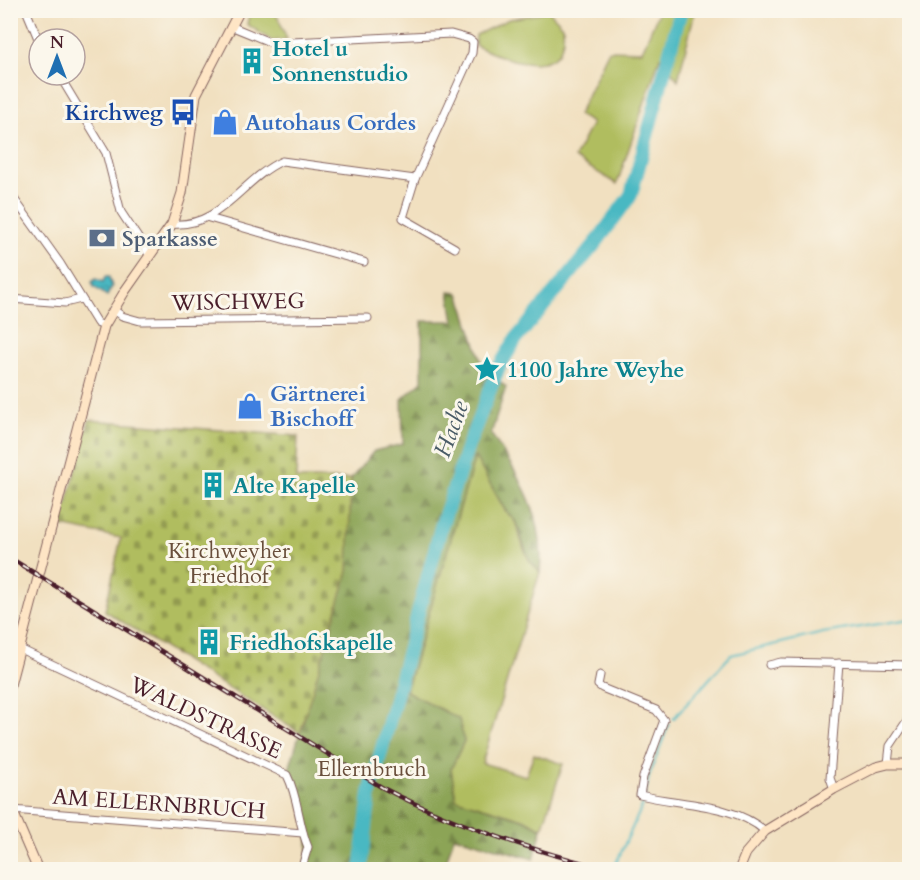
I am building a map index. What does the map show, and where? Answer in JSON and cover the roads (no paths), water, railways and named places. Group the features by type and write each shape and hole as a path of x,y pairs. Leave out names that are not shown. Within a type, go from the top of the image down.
{"main road":[{"path":"10,685 104,326 113,309 172,224 182,193 196,95 240,10"},
{"path":"739,870 747,853 765,831 834,789 876,767 888,764 909,764"},
{"path":"11,808 38,870"}],"street":[{"path":"26,10 33,27"},
{"path":"233,27 272,43 451,34 470,39 472,42 470,59 414,179 403,218 455,248"},
{"path":"66,87 106,153 122,212 150,256"},
{"path":"172,224 193,223 210,218 282,161 414,179"},
{"path":"10,193 60,263 97,323 104,326"},
{"path":"210,218 364,262"},
{"path":"10,299 65,303 81,298"},
{"name":"WISCHWEG","path":"113,309 122,316 140,321 368,318"},
{"name":"WALDSTRASSE","path":"20,649 287,775 302,819 303,833 308,847 301,870"},
{"path":"769,665 781,662 909,665"},
{"path":"834,789 830,778 839,663"},
{"path":"600,675 598,685 602,688 656,710 664,720 643,777 640,795 729,812 752,819 765,831"},
{"path":"888,764 890,746 909,716"},
{"name":"AM ELLERNBRUCH","path":"11,808 303,833"}],"water":[{"path":"105,277 109,277 112,287 107,296 94,287 92,282 96,279 103,282"}],"waterway":[{"name":"Hache","path":"361,870 370,793 441,527 469,443 499,367 516,339 595,244 631,195 681,10"},
{"path":"673,719 731,655 823,633 910,619"},
{"path":"613,870 644,802 649,776 669,724"}],"railway":[{"path":"10,558 383,788 438,814 494,836 611,870"}],"place":[{"name":"Hotel u Sonnenstudio","path":"252,61"},
{"name":"Kirchweg","path":"183,112"},
{"name":"Autohaus Cordes","path":"225,122"},
{"name":"Sparkasse","path":"102,238"},
{"name":"1100 Jahre Weyhe","path":"487,369"},
{"name":"Gärtnerei Bischoff","path":"250,406"},
{"name":"Alte Kapelle","path":"213,485"},
{"name":"Friedhofskapelle","path":"209,642"}],"park label":[{"name":"Kirchweyher Friedhof","path":"229,562"},
{"name":"Ellernbruch","path":"372,768"}]}
